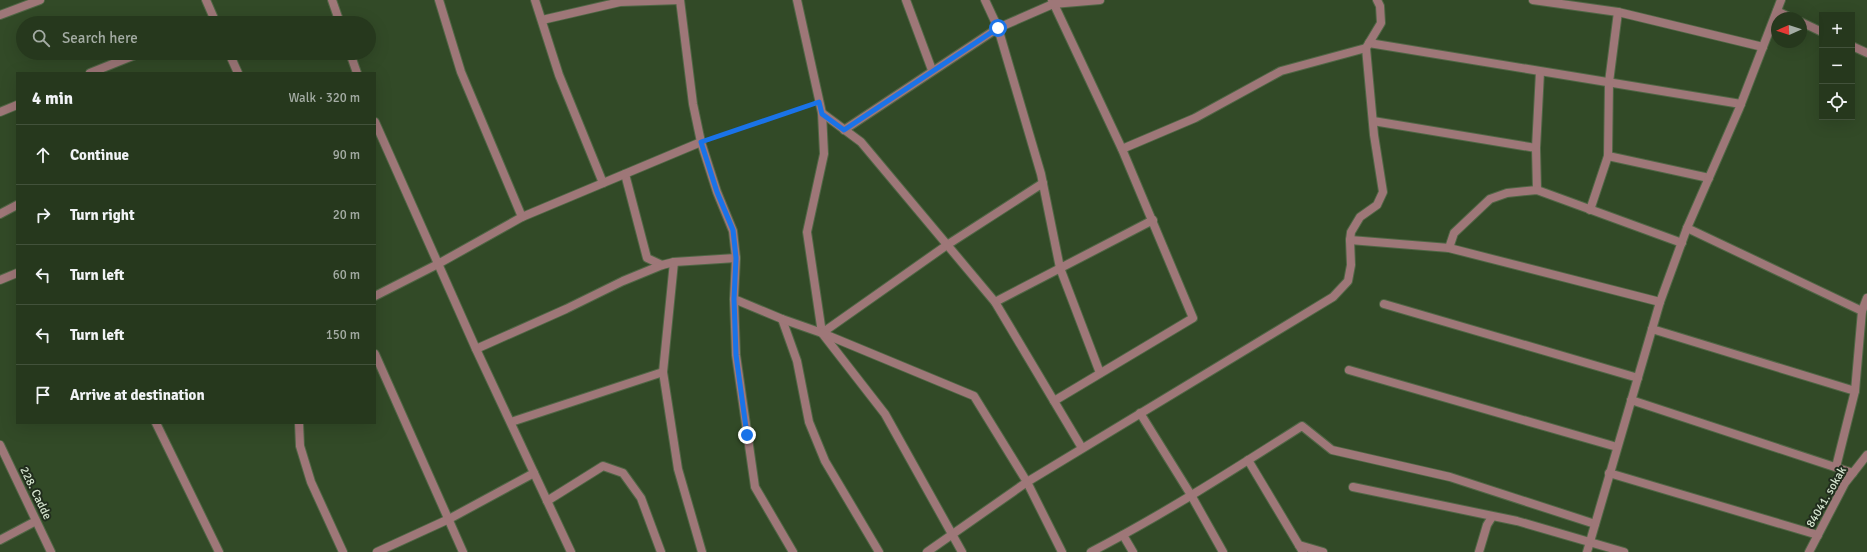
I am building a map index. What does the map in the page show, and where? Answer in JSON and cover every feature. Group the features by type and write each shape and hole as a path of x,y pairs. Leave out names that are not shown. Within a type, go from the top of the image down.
{"street":[{"path":"0,15 40,0"},
{"path":"206,0 213,16"},
{"path":"332,0 338,16"},
{"path":"439,0 461,72 522,217"},
{"path":"535,0 559,75 603,183"},
{"path":"542,20 620,2 680,0 693,104 701,142 717,192 733,230 736,258 734,299 736,355 755,487 793,552"},
{"path":"797,0 822,114 824,154 807,232 822,333 885,414 962,552"},
{"path":"906,0 932,70"},
{"path":"985,0 998,28 1043,184 1060,268 1100,373"},
{"path":"844,130 932,70 998,28 1052,2 1100,0"},
{"path":"927,552 1027,482 1333,297 1348,281 1351,266 1351,232 1360,218 1377,205 1383,192 1373,121 1368,45 1381,23 1380,6 1377,0"},
{"path":"1533,0 1569,2 1618,12 1763,47"},
{"path":"1777,12 1781,0"},
{"path":"1052,2 1122,149 1193,318 1054,401"},
{"path":"1590,210 1608,156 1609,82 1618,12"},
{"path":"1807,25 1819,31"},
{"path":"1587,552 1660,302 1687,228 1741,104 1771,27"},
{"path":"1122,149 1195,118 1281,71 1368,45 1741,104"},
{"path":"1855,47 1867,53"},
{"path":"92,72 122,60"},
{"path":"232,60 238,72"},
{"path":"352,60 357,72"},
{"path":"1537,190 1536,148 1540,72"},
{"path":"0,112 16,105"},
{"path":"822,114 861,142 995,302 1082,448"},
{"path":"1373,121 1536,148"},
{"path":"376,124 476,349 571,552"},
{"path":"376,295 438,264 522,217 701,142"},
{"path":"1608,156 1709,178"},
{"path":"625,174 647,258 662,265"},
{"path":"822,333 947,245 1043,184"},
{"path":"1449,248 1454,233 1490,200 1507,193 1537,190 1682,243"},
{"path":"0,214 16,206"},
{"path":"995,302 1153,220"},
{"path":"1687,228 1862,311"},
{"path":"1350,240 1449,248 1660,302"},
{"path":"476,349 566,309 623,281 662,265 674,262 736,258"},
{"path":"674,262 663,372 678,469 700,552"},
{"path":"0,280 16,273"},
{"path":"1836,467 1854,391 1862,311 1867,298"},
{"path":"734,299 782,320 822,333 974,396 1027,482 1062,552"},
{"path":"1384,304 1638,378"},
{"path":"782,320 797,360 809,422 825,461 879,552"},
{"path":"1652,329 1854,391"},
{"path":"376,356 449,519 462,552"},
{"path":"1349,370 1617,447"},
{"path":"511,422 663,372"},
{"path":"1631,400 1853,473"},
{"path":"1140,413 1191,495 1223,552"},
{"path":"156,424 219,552"},
{"path":"299,424 300,446 311,482 343,552"},
{"path":"1092,552 1191,495 1302,426 1332,450 1450,477 1595,524"},
{"name":"228. Cadde","path":"0,445 51,552"},
{"name":"84041. sokak","path":"1809,552 1845,483 1867,455"},
{"path":"1248,460 1301,549 1323,552"},
{"path":"547,501 603,466 623,472 641,498 660,552"},
{"path":"377,552 449,519 534,473"},
{"path":"1609,473 1818,535"},
{"path":"1354,487 1517,521 1624,552"},
{"path":"1479,552 1487,525 1492,517"},
{"path":"0,540 36,521"},
{"path":"1123,535 1133,552"}],"path":[{"path":"701,142 819,102"}],"route":[{"path":"747,435 736,355 734,299 736,258 733,230 717,192 701,142 819,102 822,114 844,130 998,28"}]}
